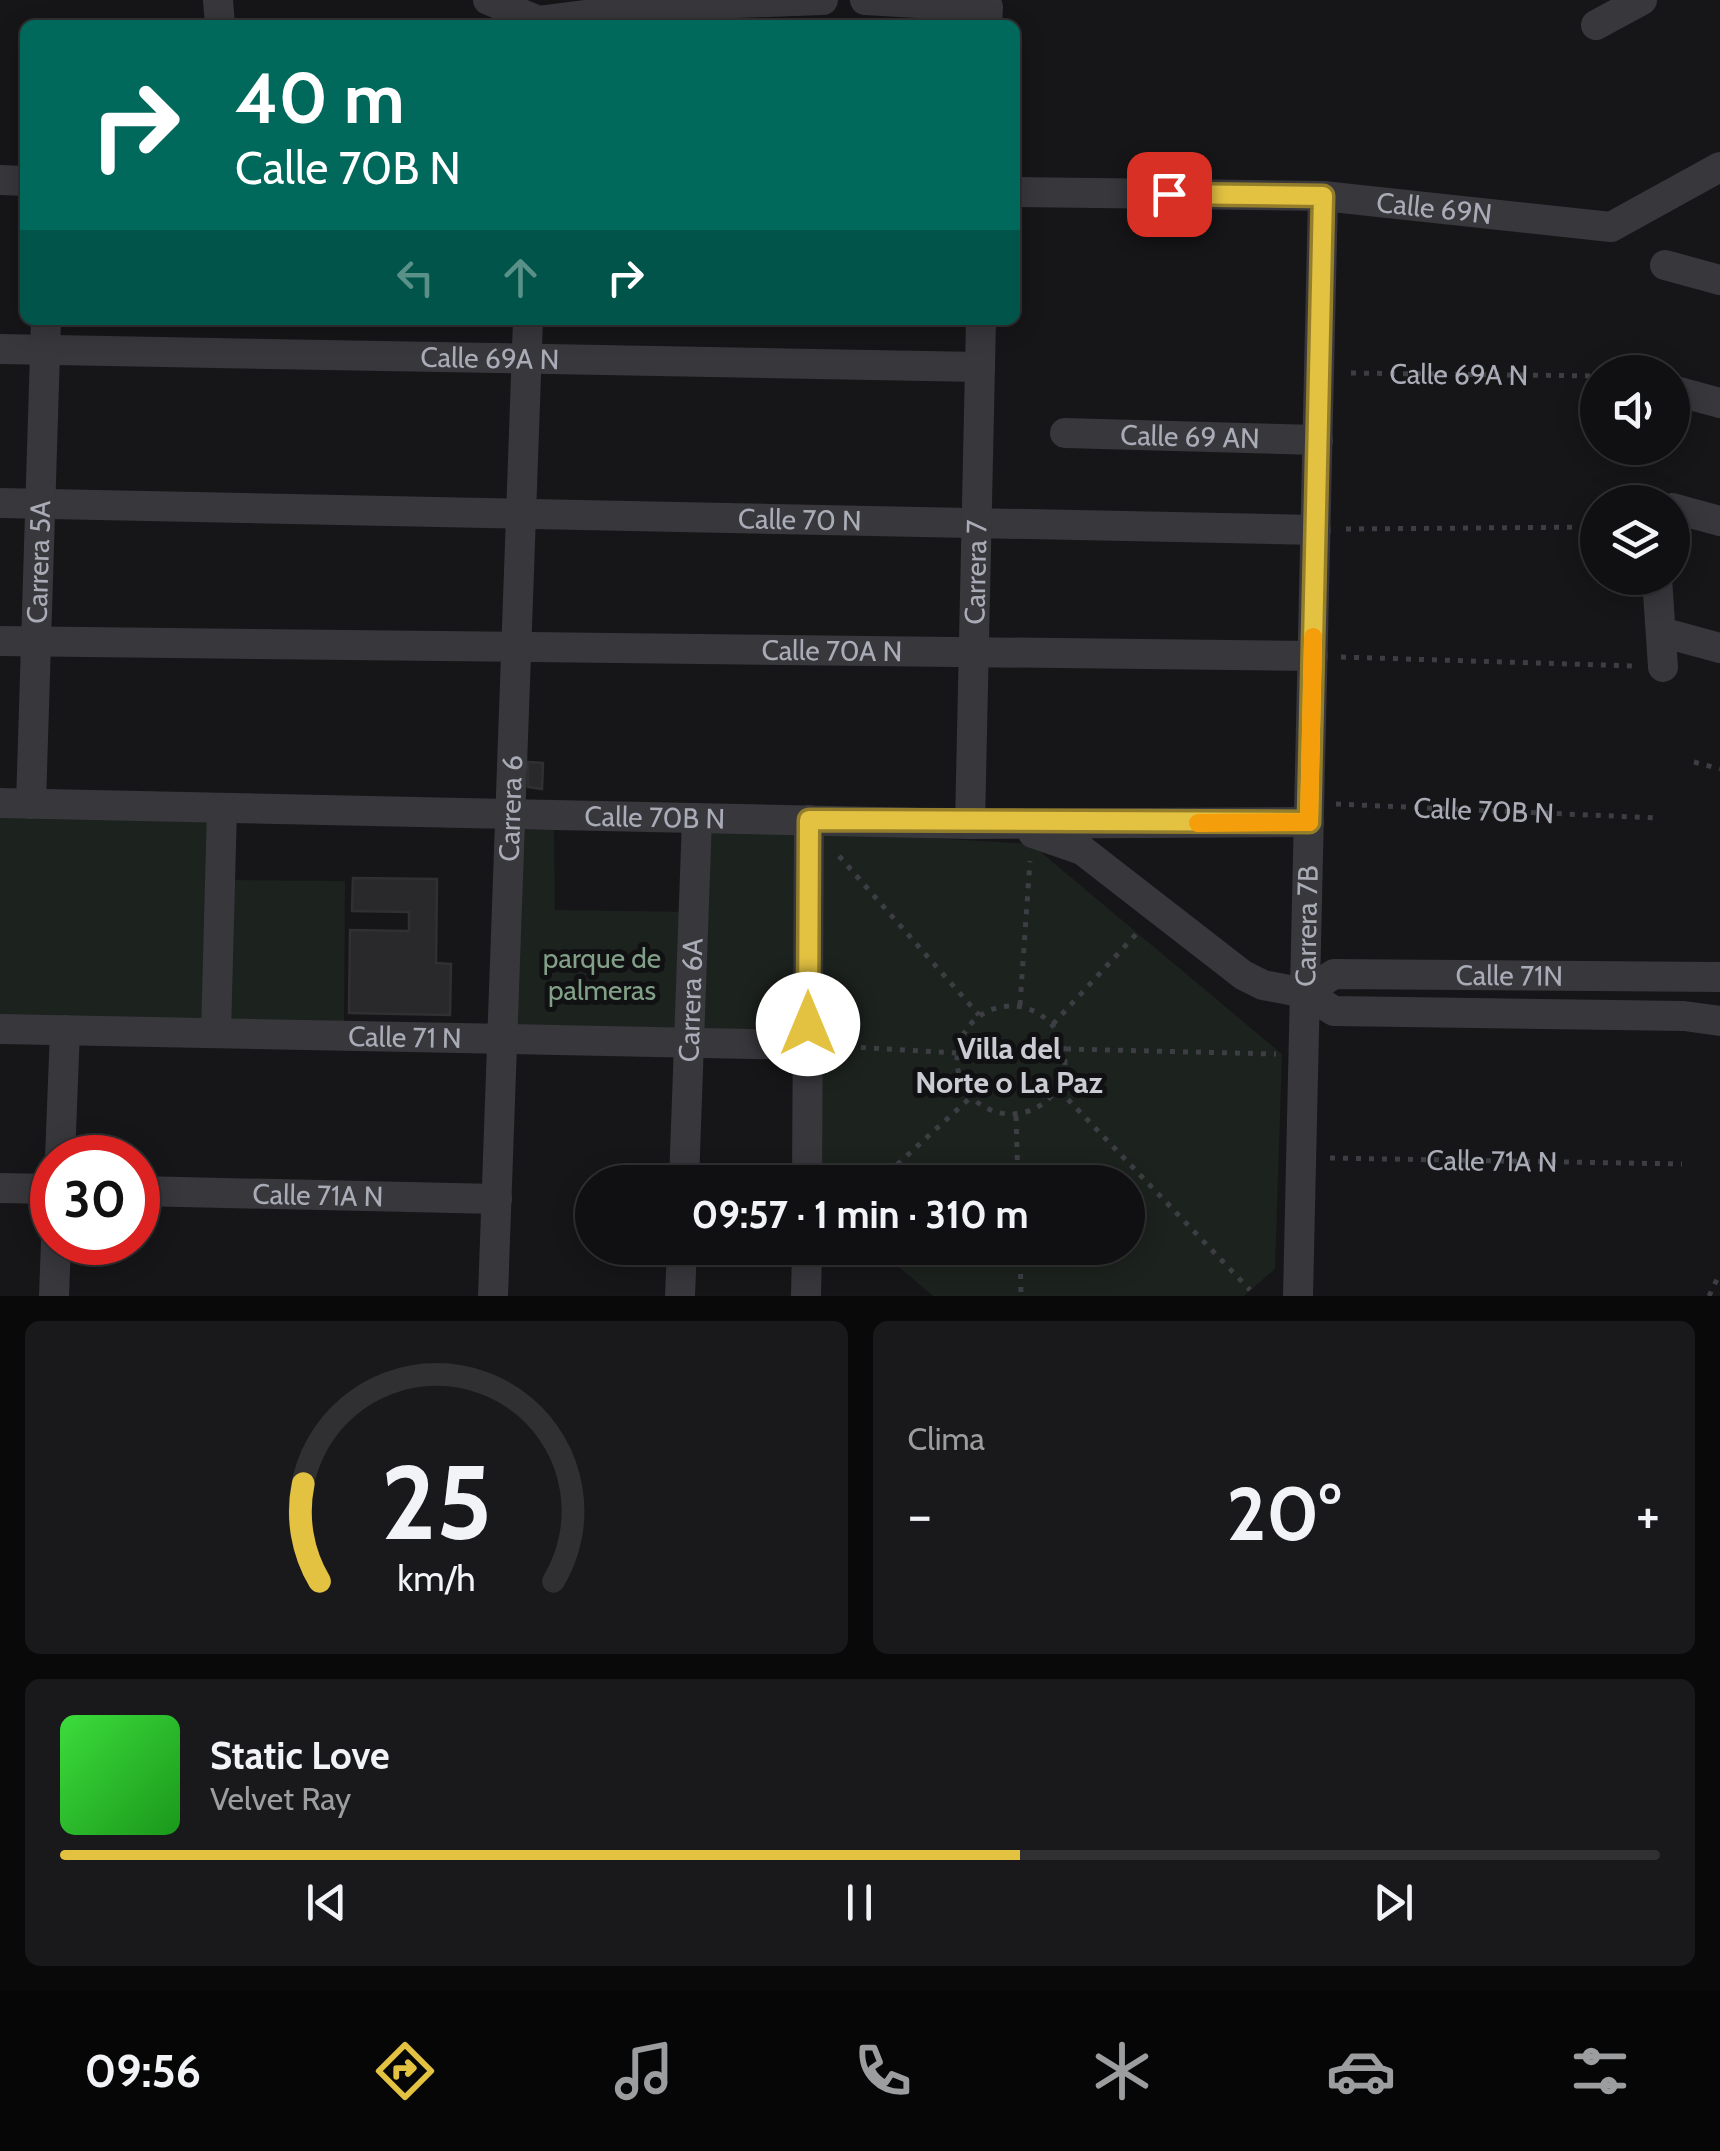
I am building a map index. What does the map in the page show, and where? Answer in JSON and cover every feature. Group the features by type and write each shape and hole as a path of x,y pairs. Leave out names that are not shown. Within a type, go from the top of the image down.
{"street":[{"path":"488,0 532,20"},
{"path":"559,20 655,6 822,0"},
{"path":"864,0 925,2 988,16"},
{"path":"1596,24 1642,0"},
{"name":"Calle 69N","path":"1020,192 1323,196 1611,227 1720,167"},
{"name":"Carrera 7B","path":"1298,1296 1323,196"},
{"path":"1665,265 1720,280"},
{"name":"Carrera 6","path":"494,1296 528,325"},
{"name":"Carrera 7","path":"970,824 981,325"},
{"name":"Calle 69A N","path":"0,349 45,335 527,358 980,367"},
{"name":"Carrera 5A","path":"31,804 45,335"},
{"path":"1690,395 1720,403"},
{"name":"Calle 69 AN","path":"1065,433 1318,440"},
{"name":"Calle 70 N","path":"0,502 1316,530"},
{"path":"1690,513 1720,521"},
{"path":"1658,595 1663,667"},
{"path":"1661,632 1720,648"},
{"name":"Calle 70A N","path":"0,640 1313,656"},
{"name":"Calle 70B N","path":"0,804 970,824 1309,812"},
{"path":"216,1033 222,808"},
{"name":"Carrera 6A","path":"685,1165 697,818"},
{"path":"807,1165 809,820"},
{"name":"Calle 71N","path":"970,824 1032,833 1082,850 1243,975 1263,985 1305,993 1334,1011 1684,1016 1720,1021"},
{"name":"Calle 71N","path":"1305,993 1334,974 1720,977"},
{"name":"Calle 71 N","path":"0,1028 808,1045"},
{"path":"61,1135 66,1030"},
{"path":"0,1188 30,1189"},
{"name":"Calle 71A N","path":"160,1191 497,1199"},
{"path":"54,1296 55,1265"},
{"path":"680,1296 681,1265"},
{"path":"806,1265 806,1296"}],"path":[{"name":"Calle 69A N","path":"1320,372 1580,376"},
{"path":"1316,530 1580,527"},
{"path":"1313,656 1663,667"},
{"path":"1694,762 1720,769"},
{"name":"Calle 70B N","path":"1309,812 1658,818"},
{"path":"809,820 980,1015"},
{"path":"1020,1006 1032,833"},
{"path":"1053,1024 1158,910"},
{"path":"999,1006 1020,1006 1038,1012 1053,1024 1066,1049 1058,1089 1040,1107 1016,1116 991,1112 970,1098 958,1077 956,1053 964,1031 980,1015 999,1006"},
{"path":"808,1045 956,1053"},
{"path":"1066,1049 1304,1054"},
{"path":"1058,1089 1250,1290"},
{"path":"897,1165 970,1098"},
{"path":"1016,1116 1017,1165"},
{"name":"Calle 71A N","path":"1302,1158 1682,1164"},
{"path":"1021,1265 1022,1296"},
{"path":"1709,1296 1720,1273"}],"green space":[{"path":"0,803 222,808 216,1033 0,1029"},
{"name":"parque de palmeras","path":"697,818 809,820 798,1035 513,1038 511,830 554,830 555,910 693,912"},
{"path":"817,831 1031,844 1282,1054 1275,1269 1244,1296 933,1296 897,1265 1145,1265 1145,1165 821,1165"},
{"path":"229,880 345,881 344,1026 227,1025"}],"building":[{"path":"528,762 543,763 542,789 528,787"},
{"path":"353,878 437,879 436,963 451,964 450,1015 349,1013 350,930 409,931 409,912 352,911"}],"slow traffic":[{"path":"1198,823 1309,822 1313,637"}],"district":[{"name":"Villa del Norte o La Paz","path":"1009,1066"}],"route":[{"path":"808,1024 809,820 970,824 1309,822 1323,196 1169,194"}]}
